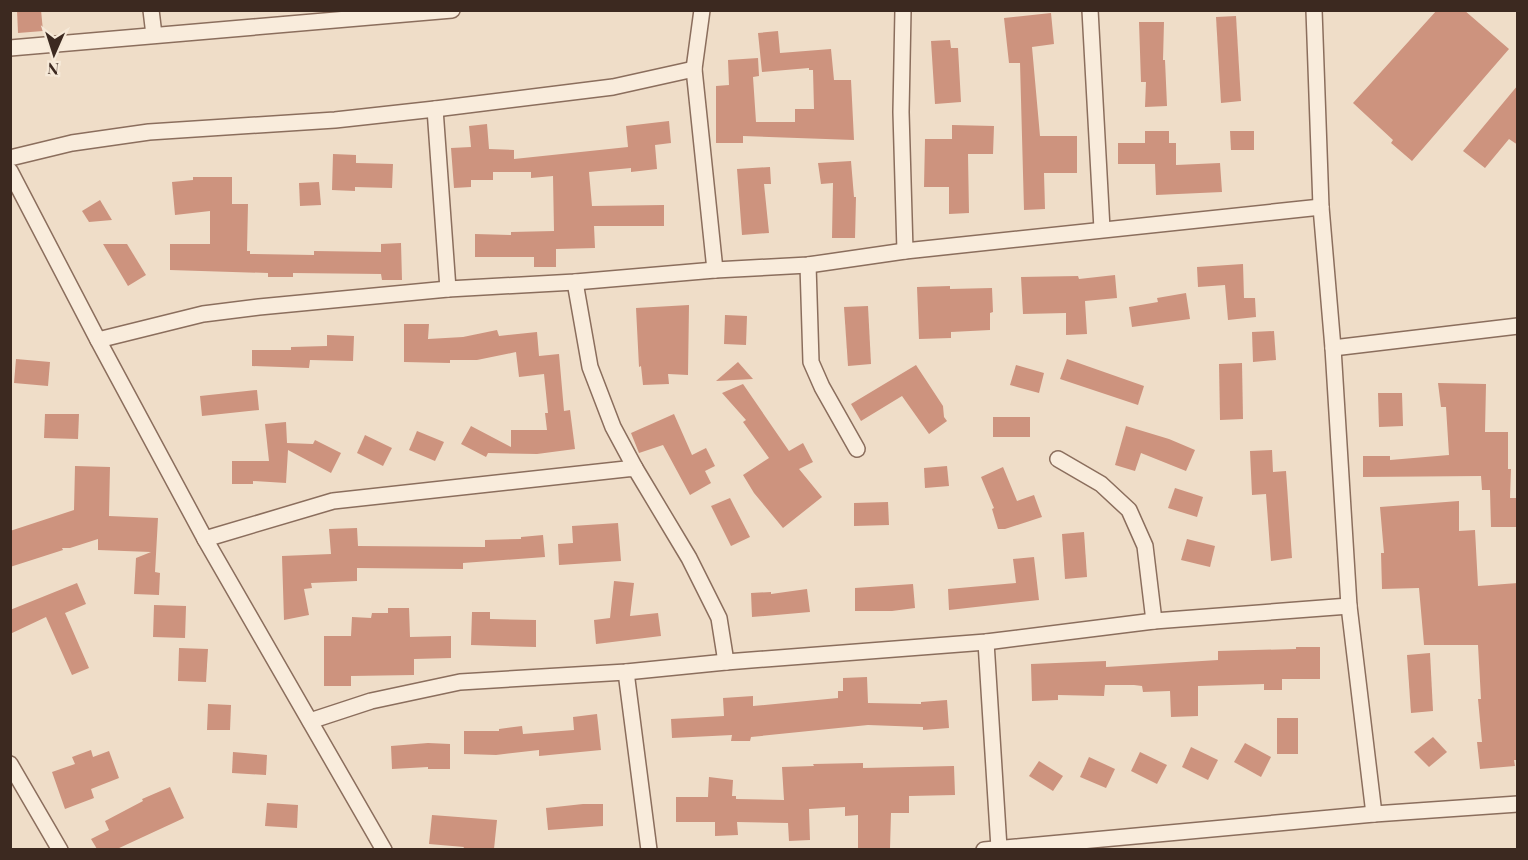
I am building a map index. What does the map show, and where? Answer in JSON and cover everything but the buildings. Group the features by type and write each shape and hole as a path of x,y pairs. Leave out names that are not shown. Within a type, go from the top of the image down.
{"street":[{"path":"151,10 154,35"},
{"path":"10,48 452,10"},
{"path":"702,10 693,69 715,270"},
{"path":"903,10 901,112 905,251"},
{"path":"1090,10 1102,229"},
{"path":"1314,10 1322,207 1349,606 1374,814"},
{"path":"10,158 72,143 149,132 335,120 435,109 613,87 693,69"},
{"path":"435,109 448,290"},
{"path":"10,171 205,539 384,849"},
{"path":"98,340 203,314 448,290 715,270 808,266 905,251 1322,207"},
{"path":"808,266 811,362 822,387 857,449"},
{"path":"574,282 590,367 613,427 689,558 719,618 726,662"},
{"path":"1333,348 1518,326"},
{"path":"1058,459 1101,484 1129,510 1145,546 1154,621"},
{"path":"205,539 333,501 635,468"},
{"path":"310,721 371,702 460,682 626,672 986,642 1154,621 1349,606"},
{"path":"986,642 992,849 1374,814 1518,804"},
{"path":"626,672 649,849"},
{"path":"10,764 60,849"}]}
